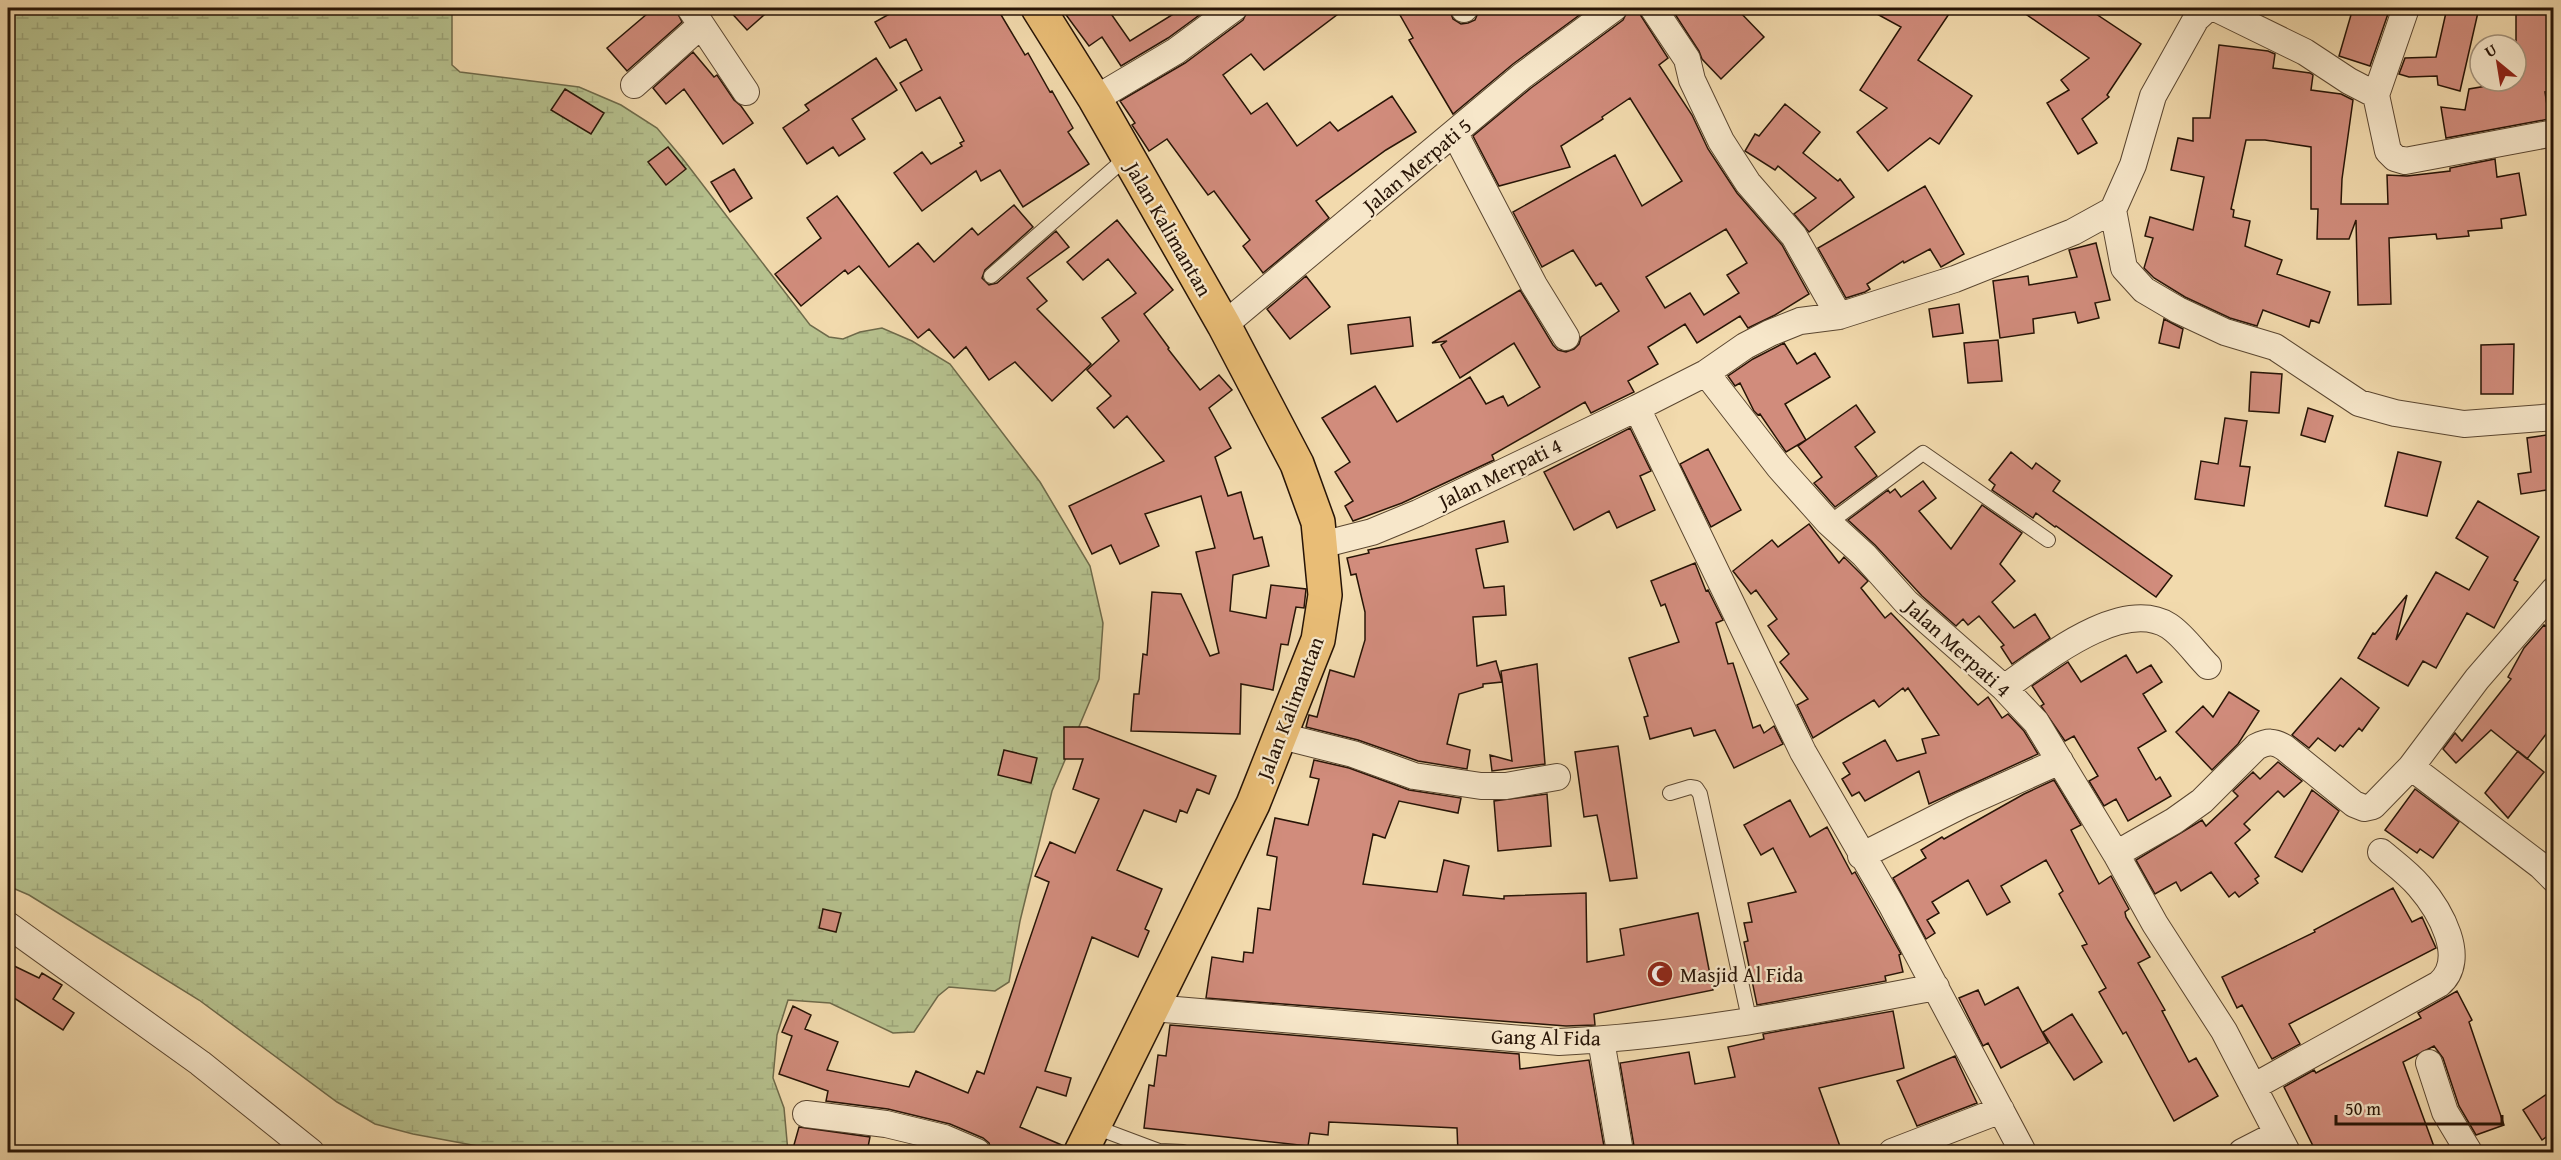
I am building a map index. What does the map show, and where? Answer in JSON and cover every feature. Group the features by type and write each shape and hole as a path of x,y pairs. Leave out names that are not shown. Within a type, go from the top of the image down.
{"main road":[{"name":"Jalan Kalimantan","path":"1038,8 1095,99 1224,325 1297,464 1318,522 1325,595 1318,640 1253,804 1088,1139"}],"street":[{"path":"1095,99 1176,51 1234,8"},
{"name":"Jalan Merpati 5","path":"1224,325 1522,76 1614,8"},
{"path":"1653,8 1687,59 1692,80 1721,141 1748,183 1794,236 1839,316"},
{"path":"2208,8 2196,19 2153,96 2133,165 2113,210 2124,268 2144,290 2178,310 2225,332 2275,347 2359,403 2396,413 2464,423 2553,417"},
{"path":"2215,8 2249,16 2349,81 2376,95"},
{"path":"2406,8 2376,95 2388,151 2395,158 2405,161 2553,133"},
{"path":"634,85 695,17 746,92"},
{"path":"1455,134 1534,285 1566,336"},
{"name":"Jalan Merpati 4","path":"1321,545 1372,532 1418,513 1706,373 1745,346 1770,333 1800,321 1839,316 1955,279 2073,232 2113,210"},
{"name":"Jalan Merpati 4","path":"1706,373 1779,466 1829,523 1864,555 1906,602 2004,688 2036,723 2116,854 2155,924 2224,1031 2282,1143"},
{"path":"1637,408 1665,470 1713,561 1729,602 1779,706 1861,856 1891,904 2023,1152"},
{"path":"2116,854 2174,821 2202,801 2256,747 2265,742 2277,743 2354,804 2364,808 2376,803 2411,767 2463,697 2553,590"},
{"path":"2004,688 2086,634 2113,623 2144,617 2169,626 2208,666"},
{"path":"1281,736 1353,754 1414,776 1481,786 1506,786 1557,777"},
{"path":"1861,856 1962,805 2060,761"},
{"path":"2411,767 2513,844 2553,879"},
{"path":"2253,1087 2447,978 2451,969 2452,955 2446,932 2435,908 2418,885 2381,852"},
{"path":"8,925 200,1063 311,1152"},
{"name":"Gang Al Fida","path":"1152,1008 1535,1041 1601,1040 1750,1023 1936,987"},
{"path":"1601,1040 1620,1152"},
{"path":"2429,1063 2445,1112 2469,1152"},
{"path":"1892,1152 2001,1110"},
{"path":"806,1114 886,1124 944,1138 977,1152"},
{"path":"2242,1152 2282,1143"}],"lane":[{"path":"991,276 1128,156"},
{"path":"1829,523 1923,453 2048,540"},
{"path":"1670,793 1690,787 1696,788 1700,794 1750,1023"},
{"path":"1088,1139 1160,1151 1183,1152"}],"green space":[{"path":"11,8 452,8 452,65 460,72 579,87 621,105 657,128 810,325 829,337 843,339 860,332 882,328 912,341 950,364 1040,482 1090,566 1103,623 1099,679 1052,791 1020,921 1009,982 995,991 949,987 938,996 914,1032 893,1033 830,1003 788,1000 777,1035 773,1078 784,1108 788,1152 510,1152 413,1134 375,1124 337,1102 199,1000 29,895 8,886 8,29"}],"building":[{"path":"654,8 675,8 682,22 627,71 607,48"},
{"path":"727,8 772,8 747,30"},
{"path":"900,8 997,8 1025,55 1028,53 1050,92 1052,91 1073,128 1068,132 1089,164 1023,207 1000,170 981,181 976,171 922,211 894,173 922,152 931,164 962,146 960,143 964,141 940,97 916,111 900,83 922,70 906,39 890,48 875,22"},
{"path":"1061,8 1107,8 1130,41 1183,8 1209,8 1168,38 1121,66 1102,37 1089,46"},
{"path":"1249,8 1346,8 1264,70 1251,54 1223,75 1251,114 1267,103 1297,146 1330,122 1338,131 1392,96 1416,132 1386,150 1316,201 1329,218 1263,273 1243,246 1250,240 1214,191 1208,195 1167,139 1149,151 1132,125 1135,123 1120,101 1185,63 1243,20"},
{"path":"1396,8 1449,8 1453,19 1461,24 1475,20 1480,8 1589,8 1513,64 1453,114 1409,40 1413,38"},
{"path":"1629,8 1638,8 1668,58 1659,65 1692,115 1708,149 1737,193 1782,245 1809,294 1748,328 1740,316 1697,343 1685,324 1648,347 1658,364 1628,381 1634,392 1591,413 1585,402 1492,455 1494,460 1402,503 1353,521 1345,506 1353,501 1335,472 1350,462 1322,418 1375,386 1397,422 1470,377 1486,404 1503,396 1508,406 1540,387 1514,343 1460,378 1441,345 1447,341 1432,343 1520,290 1553,345 1558,350 1566,352 1579,344 1581,337 1619,311 1601,283 1596,286 1573,250 1542,267 1513,212 1615,155 1642,206 1682,181 1630,98 1602,117 1603,119 1561,146 1570,167 1499,186 1473,136 1531,88 1623,20","holes":["1726,229 1747,263 1727,275 1739,293 1704,315 1690,293 1665,308 1646,277"]},
{"path":"1671,8 1736,8 1764,37 1721,79 1702,59"},
{"path":"1866,8 1953,8 1918,60 1972,96 1939,144 1930,138 1888,171 1857,132 1887,108 1860,90 1901,27"},
{"path":"2017,8 2087,8 2141,44 2107,95 2109,97 2082,119 2097,143 2078,154 2047,103 2069,90 2061,80 2089,58"},
{"path":"2353,8 2390,8 2370,66 2339,56"},
{"path":"2447,8 2479,8 2473,33 2468,33 2468,56 2460,91 2438,85 2437,76 2409,77 2399,74 2405,58 2436,57"},
{"path":"2516,8 2553,8 2553,91 2545,92 2549,119 2446,138 2441,107 2465,110 2468,93 2528,93 2528,33 2516,33"},
{"path":"2219,45 2268,51 2275,54 2273,68 2313,75 2311,90 2341,94 2353,100 2342,179 2341,204 2388,204 2387,175 2407,176 2450,171 2450,168 2495,159 2497,177 2519,173 2526,215 2501,219 2502,228 2468,231 2469,236 2437,239 2436,234 2389,238 2391,304 2358,305 2356,220 2349,239 2317,239 2318,209 2311,209 2311,147 2265,140 2246,140 2231,209 2234,210 2233,217 2250,221 2245,246 2282,260 2277,274 2330,292 2319,323 2311,320 2309,327 2263,310 2257,326 2230,318 2185,297 2154,278 2144,268 2153,238 2145,236 2150,217 2193,230 2204,177 2171,170 2178,138 2193,141 2193,118 2210,118"},
{"path":"693,52 714,77 717,75 753,123 723,144 684,89 666,104 653,88"},
{"path":"876,58 897,90 852,119 865,139 839,156 833,147 807,164 783,128 809,110 805,105"},
{"path":"565,89 604,113 591,134 551,110"},
{"path":"1785,104 1820,132 1803,153 1838,181 1840,179 1854,197 1809,232 1794,214 1816,198 1778,166 1775,170 1745,151 1755,134 1759,136"},
{"path":"668,147 686,169 666,185 648,162"},
{"path":"734,169 752,198 730,212 711,182"},
{"path":"1925,186 1964,254 1941,267 1930,249 1904,263 1903,261 1867,284 1870,289 1865,292 1846,298 1818,248"},
{"path":"837,196 889,267 918,243 934,262 972,228 978,235 1014,205 1033,227 985,270 982,278 989,285 997,283 1056,231 1069,247 1027,278 1047,301 1037,309 1091,364 1052,401 1015,362 989,380 966,347 954,358 929,329 918,338 859,266 848,274 845,270 801,306 775,274 821,238 807,218"},
{"path":"1117,220 1173,290 1144,314 1200,390 1219,375 1232,390 1209,408 1231,448 1215,457 1228,496 1241,492 1254,539 1262,537 1269,566 1233,575 1230,611 1266,618 1271,585 1306,589 1304,608 1296,607 1288,645 1281,644 1273,690 1241,684 1240,734 1131,731 1134,694 1139,694 1143,654 1147,655 1152,592 1181,594 1210,656 1219,653 1196,552 1215,548 1201,496 1145,514 1159,546 1120,564 1111,545 1092,554 1069,506 1164,461 1127,416 1114,428 1097,408 1111,396 1087,370 1119,341 1102,318 1136,293 1108,259 1083,280 1067,262"},
{"path":"2096,243 2110,300 2095,303 2099,318 2078,323 2075,312 2033,319 2034,333 2000,338 1993,281 2028,276 2029,285 2077,277 2069,250"},
{"path":"1306,276 1330,307 1290,339 1267,309"},
{"path":"1959,304 1963,333 1933,337 1929,309"},
{"path":"1410,317 1413,346 1351,354 1348,325"},
{"path":"2164,319 2183,329 2179,348 2159,343"},
{"path":"1998,340 2002,381 1968,383 1964,343"},
{"path":"1784,343 1797,364 1815,353 1830,377 1785,404 1806,440 1786,452 1760,414 1754,411 1740,383 1735,386 1728,376 1753,359"},
{"path":"2514,344 2513,394 2481,394 2481,345"},
{"path":"2251,372 2282,374 2279,413 2249,411"},
{"path":"1856,405 1875,432 1855,447 1877,476 1835,507 1814,483 1822,477 1798,446"},
{"path":"2308,408 2333,416 2325,442 2301,435"},
{"path":"2225,418 2247,421 2240,466 2250,467 2244,506 2195,499 2201,461 2218,464"},
{"path":"1630,428 1651,471 1640,476 1655,510 1617,528 1609,511 1574,530 1544,472"},
{"path":"2553,434 2553,489 2521,494 2518,474 2531,472 2527,438"},
{"path":"1708,449 1741,510 1711,527 1680,464"},
{"path":"2011,452 2032,469 2036,463 2060,481 2053,491 2172,576 2156,597 2056,526 2036,513 2033,518 1992,490 1995,485 1989,480"},
{"path":"2398,452 2441,462 2427,516 2385,506"},
{"path":"1923,481 1936,498 1919,511 1951,549 1982,505 2022,533 2000,564 2015,581 1992,602 2014,628 2035,614 2050,638 2012,664 2001,647 2004,645 1979,616 1968,625 1963,619 1956,626 1922,596 1875,545 1848,520 1888,490 1890,493 1895,489 1901,497"},
{"path":"2478,501 2539,537 2514,580 2518,582 2494,628 2467,613 2436,668 2423,661 2408,686 2358,658 2373,633 2375,634 2407,595 2396,640 2436,572 2469,590 2488,557 2456,538"},
{"path":"1504,521 1508,542 1476,549 1484,588 1504,586 1506,615 1473,617 1477,666 1496,661 1502,682 1483,684 1483,687 1459,694 1447,744 1470,750 1467,769 1418,761 1358,740 1306,727 1309,715 1317,717 1330,670 1354,677 1365,640 1365,612 1356,574 1351,575 1347,558 1369,553 1368,550"},
{"path":"1809,524 1839,563 1844,557 1868,581 1861,588 1885,618 1891,613 1978,705 1988,697 2002,718 2008,714 2024,731 2038,754 1929,804 1919,771 1865,801 1859,792 1852,796 1842,779 1850,774 1843,763 1885,740 1897,761 1926,753 1922,739 1939,735 1908,688 1905,691 1903,688 1879,707 1874,700 1813,738 1797,705 1808,699 1780,662 1789,654 1768,626 1777,619 1756,590 1751,594 1733,571 1772,540 1778,547"},
{"path":"1695,563 1706,591 1708,590 1723,620 1716,623 1728,664 1733,663 1753,728 1760,725 1764,733 1774,726 1783,744 1734,768 1715,730 1694,736 1691,728 1650,739 1644,717 1648,716 1629,658 1679,642 1665,604 1661,606 1651,581"},
{"path":"2544,625 2553,630 2553,725 2527,759 2491,730 2456,763 2443,749 2455,733 2462,741 2511,679 2508,677 2524,648"},
{"path":"2126,655 2137,673 2151,665 2162,682 2143,694 2166,731 2138,748 2156,780 2160,777 2171,796 2128,821 2116,799 2104,806 2089,781 2098,776 2074,736 2065,741 2041,706 2044,704 2032,686 2068,662 2081,682"},
{"path":"1537,664 1545,764 1492,771 1490,755 1512,761 1501,671"},
{"path":"2341,678 2379,708 2362,731 2359,728 2343,747 2340,745 2335,751 2318,738 2309,748 2292,735"},
{"path":"2229,692 2259,711 2238,744 2212,770 2176,732 2203,706 2213,717"},
{"path":"1064,727 1087,727 1216,776 1209,794 1197,789 1187,813 1180,810 1176,822 1144,810 1117,870 1162,889 1145,929 1149,931 1138,957 1092,937 1045,1071 1071,1078 1066,1096 1037,1087 1020,1127 1064,1146 1062,1152 992,1152 989,1143 983,1138 950,1124 888,1109 826,1101 828,1091 779,1074 792,1036 782,1032 793,1006 811,1015 805,1029 838,1042 827,1070 909,1087 916,1071 968,1093 977,1071 984,1074 1049,882 1035,876 1050,842 1075,853 1099,799 1073,789 1083,759 1064,759"},
{"path":"1618,746 1637,878 1610,881 1597,815 1584,817 1575,752"},
{"path":"1004,750 1037,758 1031,783 998,775"},
{"path":"2518,751 2544,772 2508,818 2485,793"},
{"path":"1314,760 1349,768 1409,790 1461,798 1458,813 1399,801 1385,838 1373,834 1363,884 1437,892 1444,860 1469,866 1463,895 1504,899 1504,896 1586,893 1587,962 1624,955 1620,929 1698,913 1713,990 1594,1014 1595,1025 1566,1026 1206,998 1212,957 1243,962 1244,952 1253,953 1258,908 1270,910 1277,857 1267,855 1275,818 1308,825 1319,779 1310,777"},
{"path":"2278,762 2302,781 2284,797 2278,791 2244,824 2250,830 2235,843 2259,876 2255,879 2258,883 2239,897 2235,892 2229,897 2211,872 2181,891 2176,882 2155,894 2136,860 2202,820 2206,826 2238,796 2233,791 2253,772 2260,779"},
{"path":"2054,780 2081,825 2071,830 2099,884 2111,876 2129,909 2125,912 2126,917 2150,957 2138,963 2165,1010 2162,1011 2189,1062 2196,1058 2218,1096 2174,1121 2126,1032 2123,1034 2099,992 2106,988 2082,946 2087,944 2059,894 2063,891 2046,860 2001,886 2010,902 1987,915 1968,880 1932,902 1939,913 1927,920 1935,933 1926,939 1893,878 1926,858 1921,850 1942,837 1944,839 2024,794"},
{"path":"2415,789 2459,822 2433,858 2420,849 2417,853 2385,830"},
{"path":"2312,790 2339,811 2302,872 2275,857"},
{"path":"1547,794 1551,846 1498,851 1494,801"},
{"path":"1790,800 1810,837 1827,827 1852,874 1855,872 1901,954 1899,955 1903,972 1885,976 1886,981 1757,1005 1744,942 1748,941 1744,923 1752,922 1748,903 1796,892 1773,848 1761,855 1744,825"},
{"path":"2393,888 2412,922 2422,917 2436,948 2289,1024 2300,1044 2272,1059 2242,1005 2237,1008 2222,977 2315,932 2314,930"},
{"path":"823,909 841,913 836,932 819,928"},
{"path":"8,963 39,978 42,973 62,985 53,999 74,1013 63,1030 8,994"},
{"path":"2018,987 2048,1043 2001,1068 1988,1043 1983,1046 1959,998 1978,990 1985,1005"},
{"path":"2457,991 2472,1020 2469,1022 2504,1125 2476,1135 2459,1106 2443,1058 2434,1046 2403,1062 2436,1152 2316,1152 2284,1087 2314,1070 2316,1073 2421,1018 2418,1013"},
{"path":"1893,1011 1904,1068 1819,1088 1842,1152 1673,1152 1673,1149 1635,1152 1620,1063 1689,1052 1695,1084 1735,1077 1728,1047 1764,1039 1763,1034"},
{"path":"2072,1014 2102,1062 2074,1080 2043,1032"},
{"path":"1170,1025 1519,1054 1520,1069 1589,1060 1605,1152 1458,1152 1457,1128 1329,1122 1328,1135 1310,1133 1308,1146 1144,1128 1149,1085 1154,1086 1158,1055 1166,1056"},
{"path":"1955,1056 1977,1103 1917,1126 1897,1081"},
{"path":"2553,1090 2553,1132 2542,1140 2523,1110"},
{"path":"799,1127 870,1137 867,1152 792,1152"}],"place":[{"name":"Masjid Al Fida","path":"1660,974"}]}
